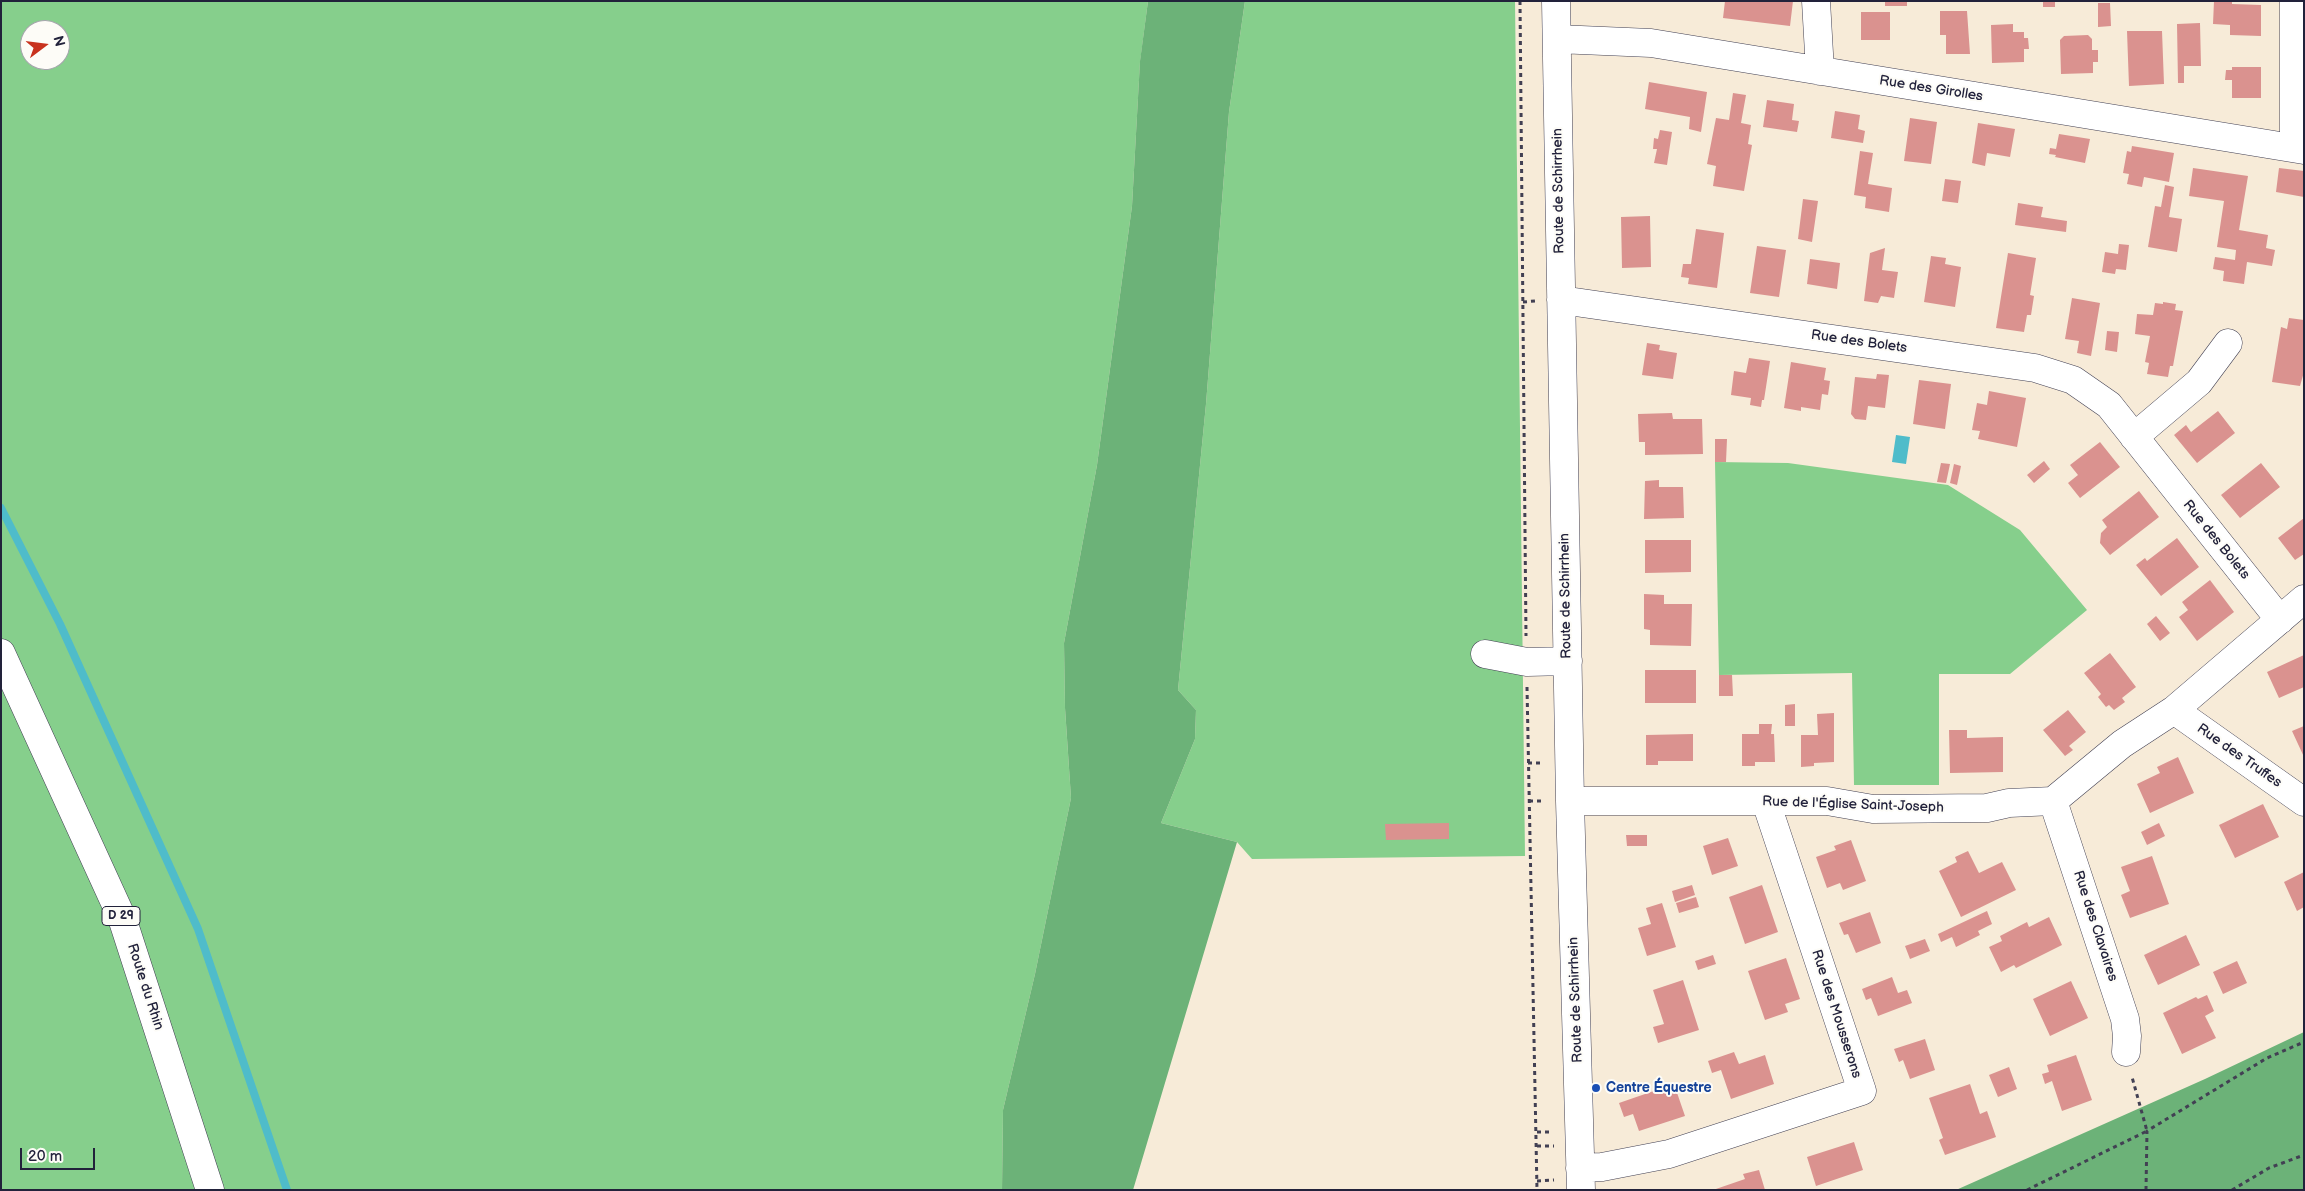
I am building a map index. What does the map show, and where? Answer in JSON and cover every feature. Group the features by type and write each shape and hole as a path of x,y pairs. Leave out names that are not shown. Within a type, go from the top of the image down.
{"street":[{"name":"Route de Schirrhein","path":"1556,1 1570,801 1580,1179"},
{"path":"1816,1 1820,71"},
{"path":"2294,1 2299,149"},
{"name":"Rue des Girolles","path":"1557,39 1650,43 2299,149"},
{"name":"Rue des Bolets","path":"1561,300 2035,368 2073,380 2109,405 2280,620"},
{"path":"2134,437 2198,382 2228,343"},
{"path":"2053,801 2122,744 2174,710 2304,599"},
{"name":"Route du Rhin","path":"1,654 122,918 210,1190"},
{"path":"1486,654 1527,662 1568,661"},
{"name":"Rue des Truffes","path":"2174,710 2304,802"},
{"name":"Rue de l'Église Saint-Joseph","path":"1570,801 1827,801 1882,809 1986,808 2009,803 2053,801"},
{"name":"Rue des Clavaires","path":"2053,801 2126,1019 2126,1052"},
{"name":"Rue des Mousserons","path":"1580,1179 1602,1167 1669,1154 1862,1091 1766,802"}],"path":[{"path":"1520,1 1527,662 1537,1190"},
{"path":"2027,1190 2147,1131 2267,1058 2304,1042"},
{"path":"2126,1052 2147,1131 2146,1190"},
{"path":"2232,1190 2269,1168 2304,1155"}],"green space":[{"path":"1,1 1148,1 1140,62 1132,206 1097,465 1064,643 1065,708 1071,798 1035,974 1003,1110 1002,1190 1,1190"},
{"path":"1148,1 1245,1 1229,112 1206,404 1178,690 1196,710 1195,739 1161,823 1237,842 1133,1190 1002,1190 1003,1110 1035,974 1071,798 1065,708 1064,643 1097,465 1132,206 1140,61"},
{"path":"1245,1 1515,1 1525,856 1252,859 1237,842 1161,823 1195,739 1196,710 1178,690 1206,404 1229,112"},
{"path":"1715,462 1788,463 1948,485 2020,530 2087,610 2010,674 1939,674 1939,785 1854,785 1852,673 1719,675"},
{"path":"2304,1032 2304,1190 1956,1190 2205,1079"}],"water":[{"path":"1896,435 1910,437 1906,464 1892,462"}],"building":[{"path":"1725,1 1793,1 1790,26 1723,18"},
{"path":"1885,1 1907,1 1907,6 1885,6"},
{"path":"2043,1 2055,1 2055,7 2043,7"},
{"path":"2214,1 2232,1 2232,4 2261,5 2261,36 2230,35 2230,25 2213,24"},
{"path":"2098,3 2110,3 2111,26 2098,27"},
{"path":"1940,11 1967,11 1970,54 1946,54 1946,35 1940,35"},
{"path":"1861,12 1890,12 1890,40 1861,40"},
{"path":"2200,23 2201,66 2184,66 2184,83 2178,83 2177,24"},
{"path":"2013,24 2013,32 2024,32 2024,38 2028,38 2029,49 2024,49 2024,62 1992,63 1991,25"},
{"path":"2127,31 2162,31 2164,84 2129,86"},
{"path":"2088,35 2092,39 2092,50 2098,50 2098,62 2093,62 2093,73 2061,74 2060,40 2064,36"},
{"path":"2232,67 2261,67 2261,98 2232,98 2232,80 2225,80 2226,70 2232,70"},
{"path":"1649,82 1707,92 1701,132 1689,129 1690,117 1645,109"},
{"path":"1733,93 1746,95 1741,123 1751,125 1748,144 1752,145 1744,191 1713,186 1716,166 1707,164 1716,118 1729,120"},
{"path":"1767,100 1794,104 1792,120 1799,121 1797,132 1763,127"},
{"path":"1835,111 1860,115 1858,129 1865,131 1863,143 1831,138"},
{"path":"1910,118 1937,122 1931,164 1904,161"},
{"path":"1978,123 2015,129 2010,157 1987,153 1985,166 1972,163"},
{"path":"1660,130 1672,132 1667,165 1654,163 1657,149 1653,149 1654,138 1658,139"},
{"path":"2059,134 2090,139 2085,163 2049,154 2050,148 2056,149"},
{"path":"2132,146 2174,153 2169,182 2144,177 2142,187 2127,184 2129,174 2123,173 2127,151 2131,152"},
{"path":"1860,151 1873,153 1868,184 1892,188 1889,212 1865,208 1866,197 1854,195"},
{"path":"2193,168 2248,176 2239,230 2268,235 2266,248 2275,250 2272,266 2247,262 2244,284 2223,281 2224,271 2213,269 2215,257 2235,260 2236,250 2217,247 2224,201 2189,196"},
{"path":"2279,168 2304,171 2304,197 2276,192"},
{"path":"1945,179 1961,181 1958,203 1942,201"},
{"path":"2165,185 2174,187 2169,217 2182,219 2177,252 2148,247 2155,206 2161,207"},
{"path":"1803,199 1818,201 1812,242 1798,239"},
{"path":"2018,203 2043,207 2041,217 2067,221 2066,232 2015,225"},
{"path":"1650,216 1651,267 1622,268 1621,217"},
{"path":"1696,229 1724,233 1717,288 1688,284 1689,278 1681,277 1683,264 1691,264"},
{"path":"2119,244 2129,245 2126,270 2116,269 2115,274 2102,272 2105,252 2118,254"},
{"path":"1757,246 1786,250 1779,297 1750,293"},
{"path":"1885,248 1882,270 1898,272 1894,298 1881,296 1878,303 1864,301 1870,253"},
{"path":"2008,253 2036,258 2030,295 2034,296 2031,315 2027,315 2024,332 1996,328"},
{"path":"1931,256 1946,258 1945,264 1961,267 1955,307 1924,302"},
{"path":"1810,259 1840,263 1837,289 1807,284"},
{"path":"2072,298 2100,303 2091,356 2077,353 2079,341 2065,339"},
{"path":"2163,302 2176,304 2175,310 2183,311 2173,366 2170,366 2168,377 2147,374 2149,363 2145,362 2150,336 2135,334 2137,314 2153,315 2155,303 2163,304"},
{"path":"2289,318 2304,320 2304,372 2300,386 2272,382 2281,327 2287,329"},
{"path":"2107,331 2119,332 2117,352 2105,350"},
{"path":"1647,343 1660,345 1659,350 1677,353 1673,379 1642,375"},
{"path":"1749,358 1770,361 1764,400 1762,400 1761,407 1750,405 1751,398 1731,395 1734,371 1746,373"},
{"path":"1791,362 1826,368 1824,380 1830,381 1828,395 1822,394 1820,410 1801,407 1801,411 1784,408"},
{"path":"1877,374 1889,375 1885,408 1868,406 1866,420 1855,419 1851,414 1855,377 1876,379"},
{"path":"1919,380 1951,384 1945,429 1913,424"},
{"path":"1989,391 2026,398 2017,447 1978,439 1980,431 1972,430 1977,403 1987,405"},
{"path":"2218,411 2235,433 2197,463 2174,435 2186,425 2191,432"},
{"path":"1672,413 1673,419 1702,419 1703,454 1645,455 1645,442 1639,442 1638,414"},
{"path":"1715,439 1727,439 1726,462 1715,462"},
{"path":"2100,442 2120,467 2080,498 2068,483 2078,475 2070,465"},
{"path":"2044,461 2050,469 2034,483 2027,475"},
{"path":"1941,463 1950,464 1946,483 1937,482"},
{"path":"2261,463 2280,487 2240,518 2221,495"},
{"path":"1954,464 1961,466 1957,485 1950,483"},
{"path":"1659,480 1659,487 1683,487 1684,518 1644,519 1645,481"},
{"path":"2139,491 2159,517 2110,555 2100,543 2101,533 2107,527 2102,520"},
{"path":"2304,518 2304,554 2295,560 2278,538"},
{"path":"2177,538 2199,567 2161,596 2136,565 2145,558 2147,561"},
{"path":"1645,540 1691,540 1691,572 1645,573"},
{"path":"2210,580 2234,612 2197,641 2179,617 2188,610 2182,602"},
{"path":"1644,594 1664,595 1664,604 1692,604 1691,646 1650,645 1650,630 1644,629"},
{"path":"2156,616 2170,633 2160,641 2147,624"},
{"path":"2110,653 2136,687 2122,698 2125,702 2114,710 2109,705 2106,707 2098,697 2101,694 2084,673"},
{"path":"2304,655 2304,687 2279,698 2267,672"},
{"path":"1645,670 1696,670 1696,703 1645,703"},
{"path":"1719,675 1732,675 1733,696 1719,696"},
{"path":"1795,704 1795,726 1785,726 1785,705"},
{"path":"2068,710 2086,732 2069,746 2073,750 2065,756 2043,730"},
{"path":"1834,713 1834,762 1814,763 1814,766 1801,767 1801,735 1818,735 1817,714"},
{"path":"1759,724 1772,724 1771,734 1774,734 1775,762 1755,762 1755,766 1742,766 1742,734 1759,734"},
{"path":"2304,726 2304,757 2292,731"},
{"path":"1949,730 1967,730 1967,738 2003,737 2003,772 1950,773"},
{"path":"1693,734 1693,761 1658,761 1658,765 1646,765 1646,735"},
{"path":"2178,757 2194,793 2150,813 2137,784 2160,773 2157,767"},
{"path":"2263,804 2279,837 2235,858 2219,825"},
{"path":"1449,823 1449,839 1386,840 1385,824"},
{"path":"2159,823 2165,836 2147,845 2141,832"},
{"path":"1626,835 1647,835 1647,846 1627,846"},
{"path":"1728,838 1738,866 1712,875 1703,846"},
{"path":"1851,840 1866,881 1843,890 1840,883 1827,888 1816,857 1836,850 1834,846"},
{"path":"1968,851 1979,873 2002,862 2016,890 1961,917 1939,871 1957,862 1955,857"},
{"path":"2152,856 2169,904 2130,918 2121,895 2130,891 2121,867"},
{"path":"2304,872 2304,907 2297,911 2284,882"},
{"path":"1692,885 1695,895 1675,902 1672,891"},
{"path":"1762,885 1778,932 1745,944 1729,897"},
{"path":"1696,897 1699,907 1679,913 1676,903"},
{"path":"1662,903 1676,947 1647,956 1638,928 1651,924 1646,908"},
{"path":"1987,911 1992,924 1978,931 1980,935 1956,947 1952,937 1941,942 1938,934"},
{"path":"1870,912 1881,943 1856,953 1848,934 1844,935 1839,923"},
{"path":"2049,917 2062,945 2016,968 2014,965 2001,972 1989,947 2002,941 2000,936 2027,922 2029,927"},
{"path":"2186,935 2200,965 2158,985 2144,955"},
{"path":"1925,939 1930,951 1910,959 1905,946"},
{"path":"1713,955 1716,964 1698,970 1695,961"},
{"path":"1786,958 1800,999 1785,1004 1788,1012 1765,1020 1748,971"},
{"path":"2237,961 2247,983 2223,994 2213,972"},
{"path":"1892,977 1898,993 1907,990 1912,1003 1878,1016 1871,998 1866,1000 1862,989"},
{"path":"1683,980 1699,1030 1658,1043 1653,1027 1664,1024 1653,990"},
{"path":"2071,981 2088,1018 2050,1036 2033,999"},
{"path":"2207,995 2214,1011 2205,1016 2216,1038 2182,1054 2163,1013 2196,997 2198,999"},
{"path":"1925,1039 1935,1070 1910,1079 1903,1060 1899,1062 1894,1049"},
{"path":"1734,1052 1739,1064 1765,1055 1774,1084 1731,1099 1721,1070 1712,1073 1708,1061"},
{"path":"2076,1055 2092,1100 2062,1111 2052,1081 2045,1084 2042,1074 2049,1072 2047,1065"},
{"path":"2009,1067 2017,1089 1998,1097 1989,1075"},
{"path":"1674,1084 1685,1116 1639,1131 1633,1114 1624,1117 1619,1103"},
{"path":"1970,1084 1980,1114 1987,1111 1996,1137 1945,1155 1939,1140 1943,1138 1929,1098"},
{"path":"1854,1142 1863,1170 1816,1186 1807,1157"},
{"path":"1759,1170 1765,1190 1713,1190 1745,1179 1743,1174"}],"waterway":[{"path":"1,508 60,624 198,929 287,1190"}],"place":[{"name":"Centre Équestre","path":"1596,1088"}]}
